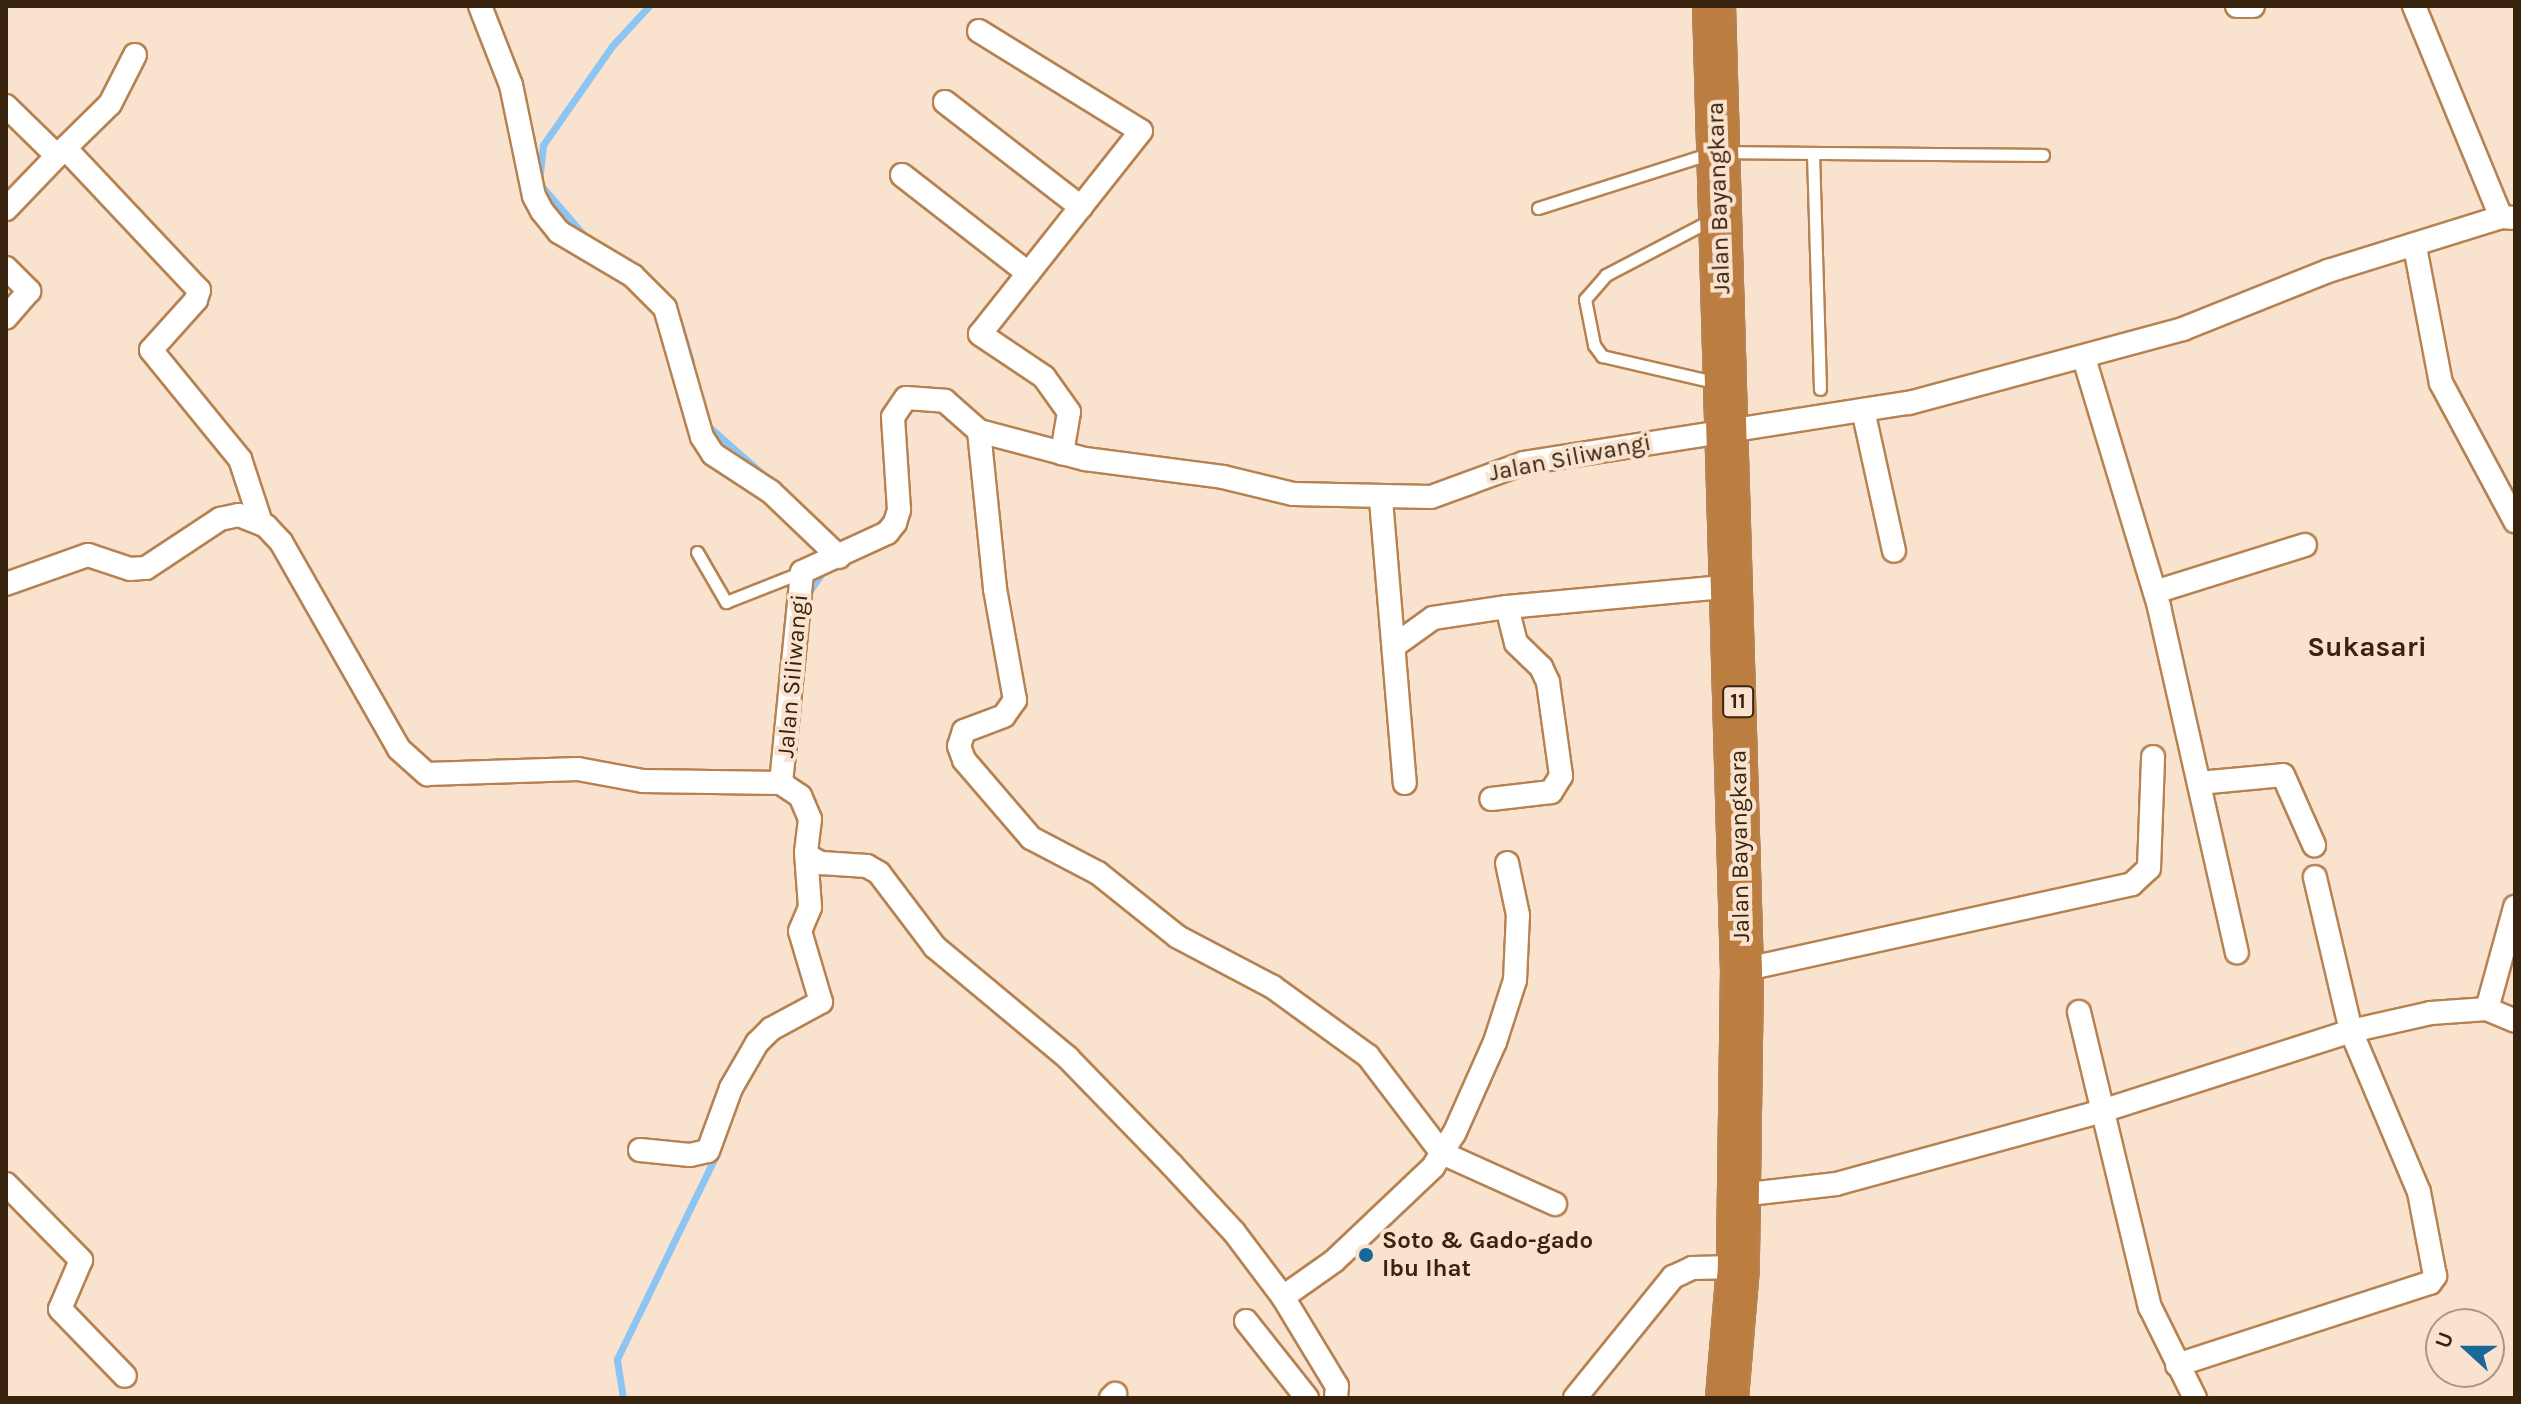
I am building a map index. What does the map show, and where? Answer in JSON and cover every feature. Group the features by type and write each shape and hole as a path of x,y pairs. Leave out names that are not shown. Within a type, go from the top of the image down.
{"highway":[{"name":"Jalan Bayangkara","path":"1714,6 1715,152 1734,586 1742,970 1738,1267 1727,1398"}],"street":[{"path":"480,6 511,85 534,196 542,211 559,232 633,276 665,308 702,437 713,454 771,492 818,533 839,557"},
{"path":"2237,6 2253,6"},
{"path":"2414,6 2508,218"},
{"path":"979,31 1141,131 980,334 1044,377 1069,412 1062,453"},
{"path":"6,209 110,104 135,55"},
{"path":"945,102 1081,207"},
{"path":"6,106 62,152 199,290 196,300 151,350 240,459 261,523"},
{"path":"902,175 1028,273"},
{"name":"Jalan Siliwangi","path":"261,523 281,542 399,749 427,774 578,769 643,781 777,784 797,658 802,572 887,533 895,523 899,510 893,417 901,401 922,396 945,401 979,431 1062,453 1223,477 1293,494 1381,500 1431,497 1524,463 1909,403 2084,358 2183,329 2328,271 2508,218"},
{"path":"2415,247 2441,383 2515,521"},
{"path":"6,268 29,291 6,317"},
{"path":"2084,358 2155,592 2237,952"},
{"path":"1863,410 1894,551"},
{"path":"979,431 995,589 1015,700 1004,716 964,731 959,746 964,760 1031,838 1098,873 1178,937 1273,987 1356,1047 1411,1108 1442,1153 1555,1204"},
{"path":"1381,500 1405,783"},
{"path":"6,584 81,555 130,569 146,568 220,519 239,515 261,523"},
{"path":"2155,592 2305,545"},
{"path":"1394,646 1433,618 1507,607 1734,586"},
{"path":"1491,799 1551,792 1561,776 1548,682 1541,667 1516,643 1507,607"},
{"path":"1742,970 2132,884 2149,868 2153,757"},
{"path":"2199,783 2283,775 2314,845"},
{"path":"640,1150 690,1155 711,1149 731,1088 757,1043 771,1029 819,1004 803,920 810,907 809,813 800,796 777,784"},
{"path":"810,857 821,863 867,866 883,877 935,947 1068,1058 1234,1232 1283,1297 1337,1386 1336,1398"},
{"path":"1283,1297 1334,1261 1442,1153 1490,1056 1515,980 1518,915 1507,863"},
{"path":"2177,1365 2430,1283 2435,1276 2419,1192 2351,1031 2315,877"},
{"path":"2487,1009 2515,907"},
{"path":"1740,1195 1836,1184 2102,1111 2351,1031 2464,1008 2487,1009 2515,1021"},
{"path":"2079,1012 2150,1307 2195,1398"},
{"path":"6,1184 81,1260 60,1309 125,1376"},
{"path":"1575,1398 1673,1277 1692,1268 1738,1267"},
{"path":"1246,1321 1307,1398"}],"lane":[{"path":"1538,208 1715,152 2043,155"},
{"path":"1813,153 1820,389"},
{"path":"1719,216 1606,275 1585,299 1594,345 1602,356 1727,384"},
{"path":"697,552 726,602 802,572"}],"waterway":[{"path":"589,241 539,183 543,145 612,46 649,6"},
{"path":"650,280 671,302"},
{"path":"679,321 691,362"},
{"path":"706,424 766,477"},
{"path":"808,593 824,570"},
{"path":"623,1398 617,1359 716,1155"}],"place":[{"name":"Soto & Gado-gado Ibu Ihat","path":"1366,1255"}],"district":[{"name":"Sukasari","path":"2367,647"}]}
